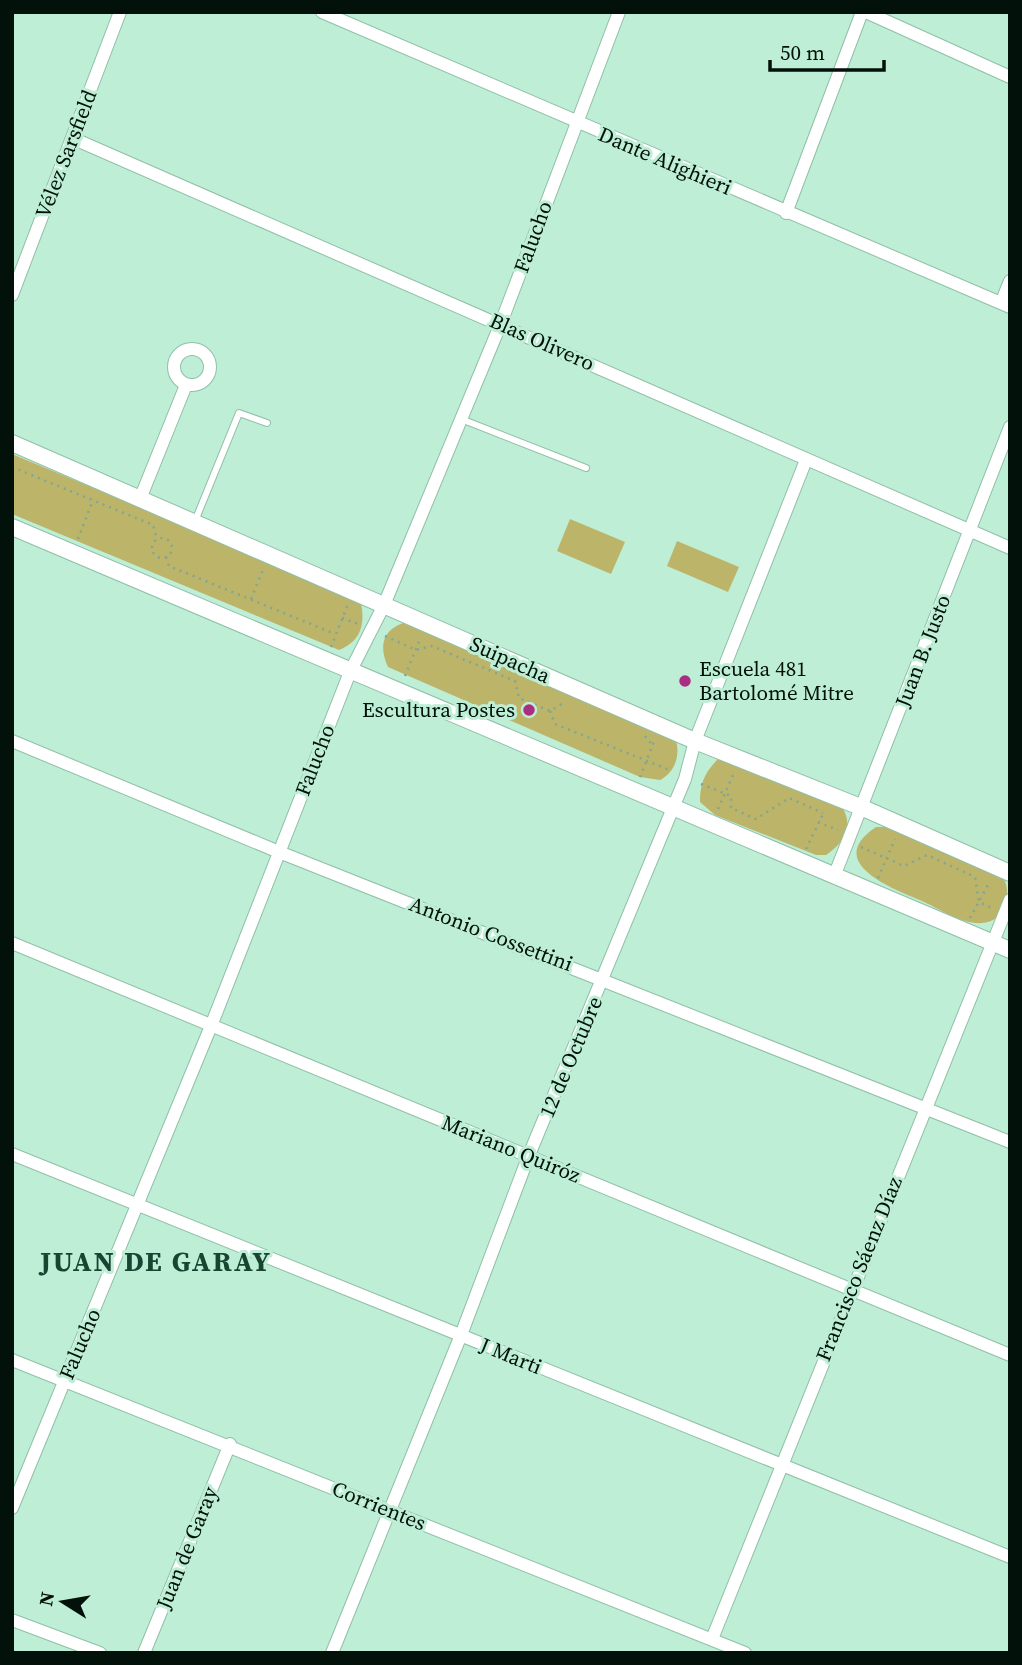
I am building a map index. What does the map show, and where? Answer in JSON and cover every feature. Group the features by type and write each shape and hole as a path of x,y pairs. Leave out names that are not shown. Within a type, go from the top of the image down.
{"street":[{"name":"Vélez Sarsfield","path":"12,295 120,12"},
{"name":"Dante Alighieri","path":"322,12 575,123 1005,305"},
{"name":"Falucho","path":"12,1508 211,1026 350,672 384,605 501,323 619,12"},
{"path":"786,213 864,12 1010,77"},
{"name":"Blas Olivero","path":"72,138 501,323 1010,548"},
{"path":"1005,305 1010,281"},
{"path":"140,499 186,385"},
{"name":"Juan B. Justo","path":"835,874 1010,427"},
{"name":"Suipacha","path":"12,443 695,741 863,808 1002,872"},
{"name":"12 de Octubre","path":"332,1653 461,1335 529,1156 674,807 695,741 806,460"},
{"path":"12,527 1010,950"},
{"name":"Antonio Cossettini","path":"12,741 279,852 604,978 1010,1142"},
{"name":"Francisco Sáenz Díaz","path":"712,1639 850,1291 1010,900"},
{"name":"Mariano Quiróz","path":"12,943 1010,1355"},
{"name":"J Marti","path":"12,1154 1010,1557"},
{"name":"Corrientes","path":"12,1360 230,1444 388,1511 745,1653"},
{"name":"Juan de Garay","path":"144,1653 230,1444"},
{"path":"12,1620 100,1653"}],"lane":[{"path":"195,523 239,414 267,423"},
{"path":"461,419 586,468"}],"path":[{"path":"12,467 153,525 157,540 153,551 157,556 166,557"},
{"path":"77,541 93,500"},
{"path":"157,540 163,538 171,544 172,550 166,557"},
{"path":"166,557 169,566 335,634"},
{"path":"251,599 267,561"},
{"path":"331,646 351,595"},
{"path":"342,618 362,625"},
{"path":"405,676 425,628"},
{"path":"385,636 416,650 432,646 515,681 519,698 550,711 555,724 675,772"},
{"path":"550,711 563,702 575,706"},
{"path":"643,733 653,746"},
{"path":"640,778 656,737"},
{"path":"715,815 734,772"},
{"path":"701,784 731,796 731,808 756,819 789,799 823,813"},
{"path":"804,852 831,796"},
{"path":"818,822 847,834 849,841 904,866 927,855 975,877 979,902"},
{"path":"877,881 899,831"},
{"path":"968,921 1002,872"}],"shaded area":[{"path":"12,454 360,599 362,623 357,636 339,650 12,514"},
{"path":"570,519 625,542 611,574 557,551"},
{"path":"677,541 739,567 728,592 667,566"},
{"path":"407,622 675,738 676,762 670,772 660,780 640,777 388,667 383,652 385,638 392,628"},
{"path":"718,759 840,804 847,819 843,839 826,855 816,855 715,815 700,802 700,795 704,778"},
{"path":"876,827 888,827 1004,879 1007,898 1000,915 980,923 954,917 868,873 859,863 856,852 861,840"}],"place":[{"name":"Escuela 481 Bartolomé Mitre","path":"685,681"},
{"name":"Escultura Postes","path":"529,710"}],"district":[{"name":"JUAN DE GARAY","path":"156,1261"}]}
